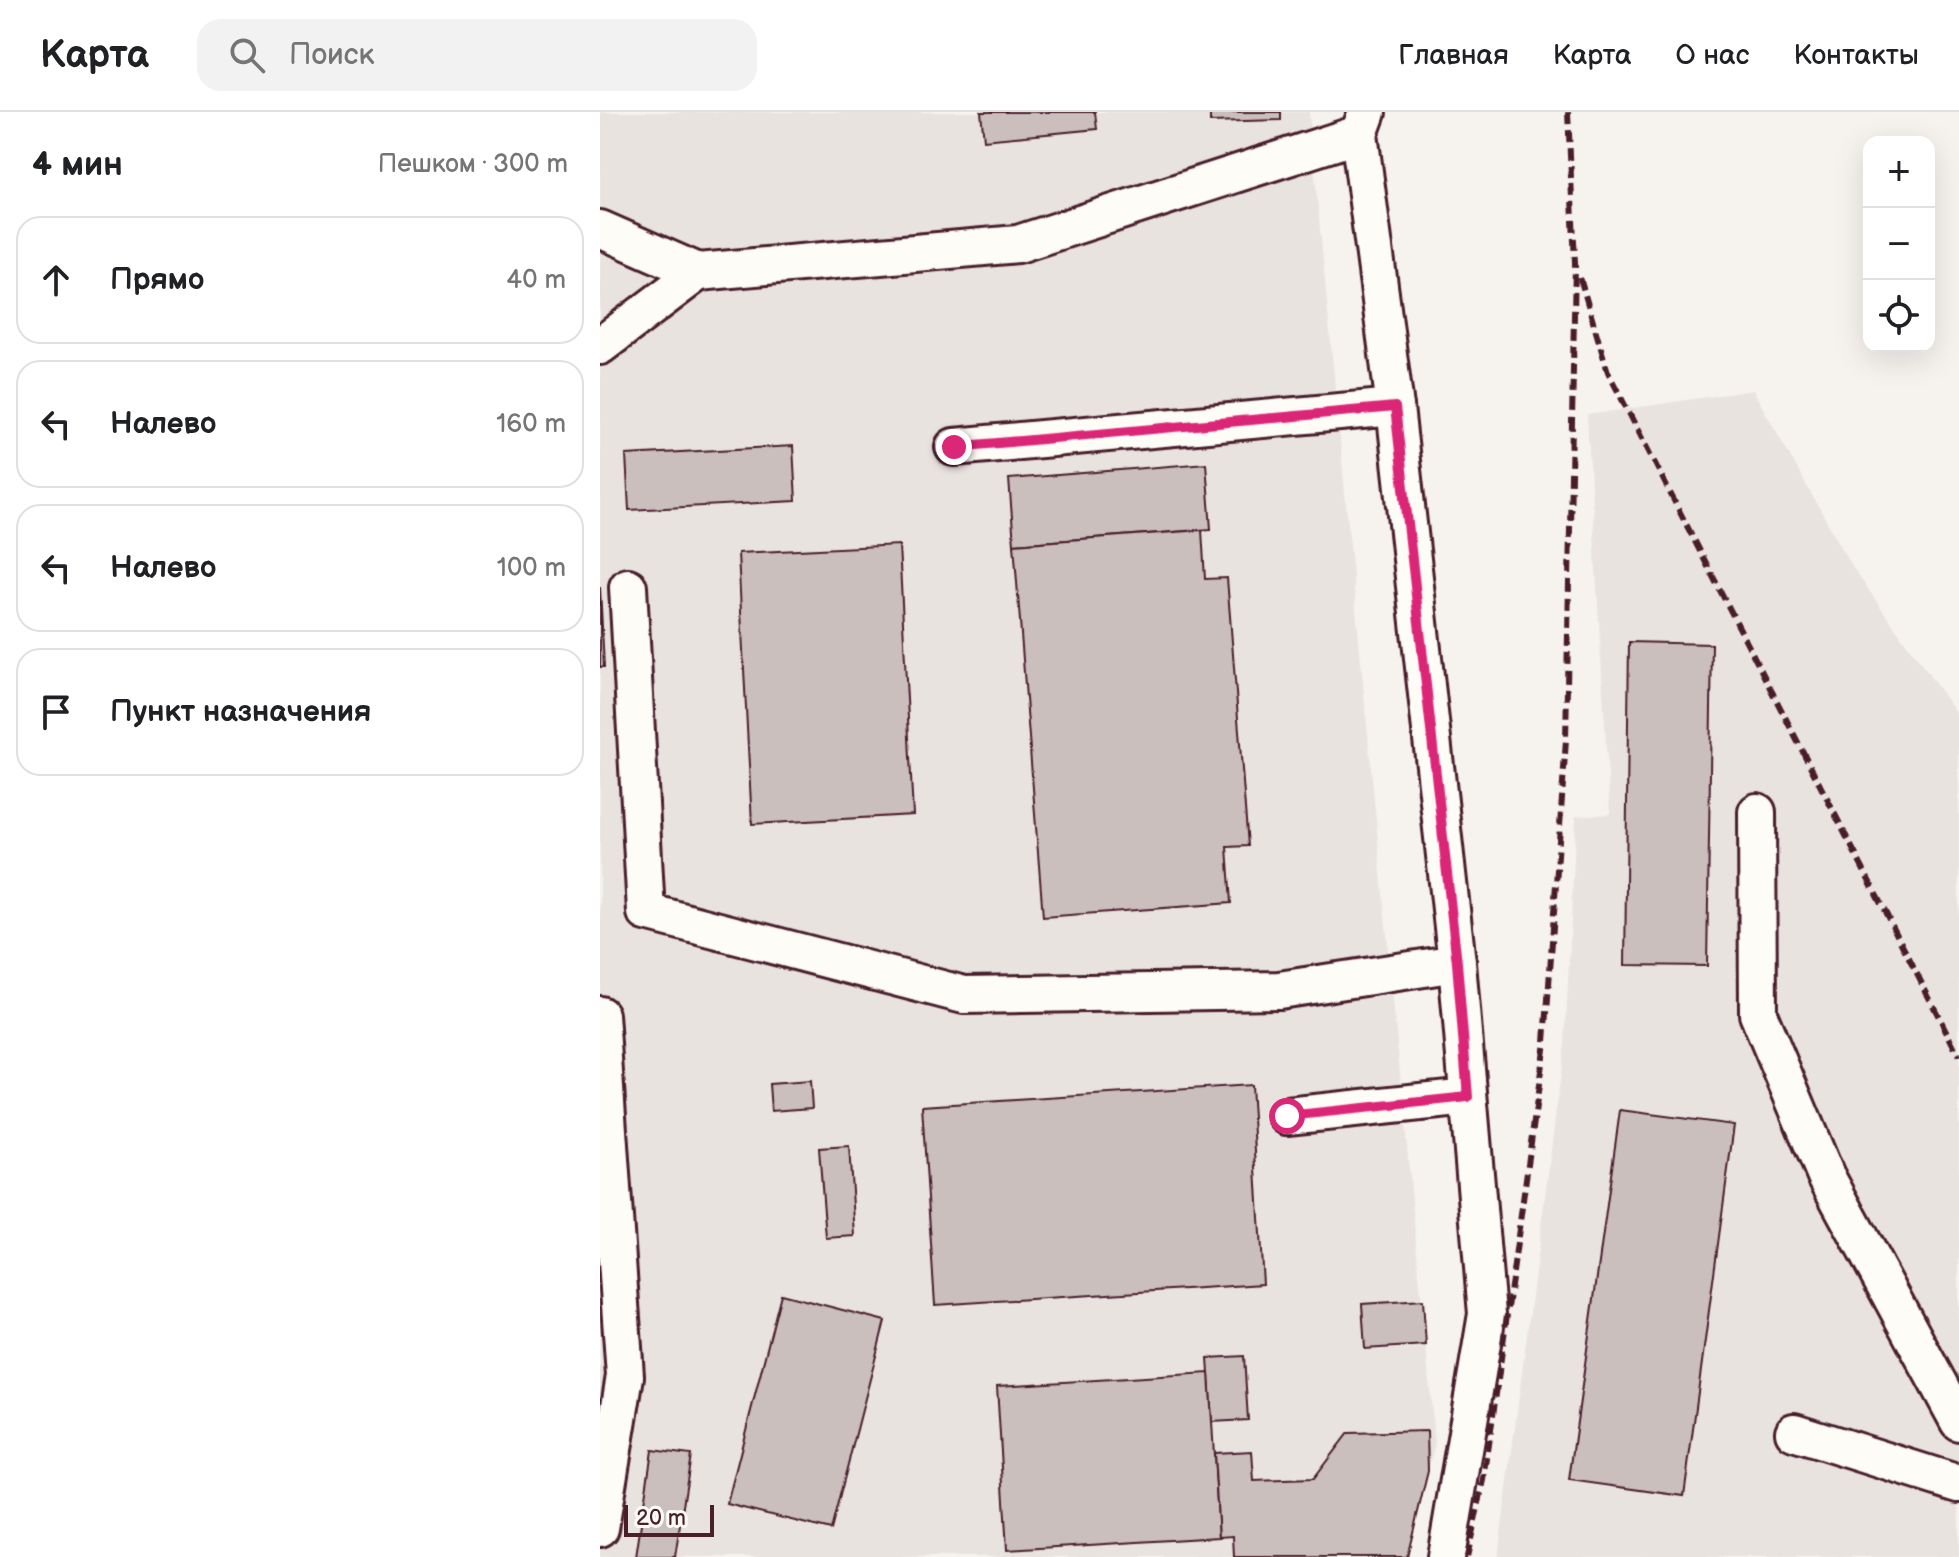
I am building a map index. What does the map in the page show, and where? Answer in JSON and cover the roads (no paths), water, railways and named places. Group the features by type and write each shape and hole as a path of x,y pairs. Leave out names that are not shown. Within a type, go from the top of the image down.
{"street":[{"path":"600,229 698,272 1018,244 1363,123 1457,963 1487,1314 1446,1557"},
{"path":"600,346 698,272"},
{"path":"954,447 1395,407"},
{"path":"628,587 646,912 964,995 1279,990 1457,963"},
{"path":"1757,812 1758,1014 1826,1176 1959,1422"},
{"path":"600,1015 625,1376 600,1528"},
{"path":"1287,1116 1468,1097"},
{"path":"1794,1432 1959,1484"}],"railway":[{"path":"1467,1557 1484,1480 1545,1042 1566,740 1575,263 1568,112"},
{"path":"1580,278 1608,372 1959,1056"}]}
